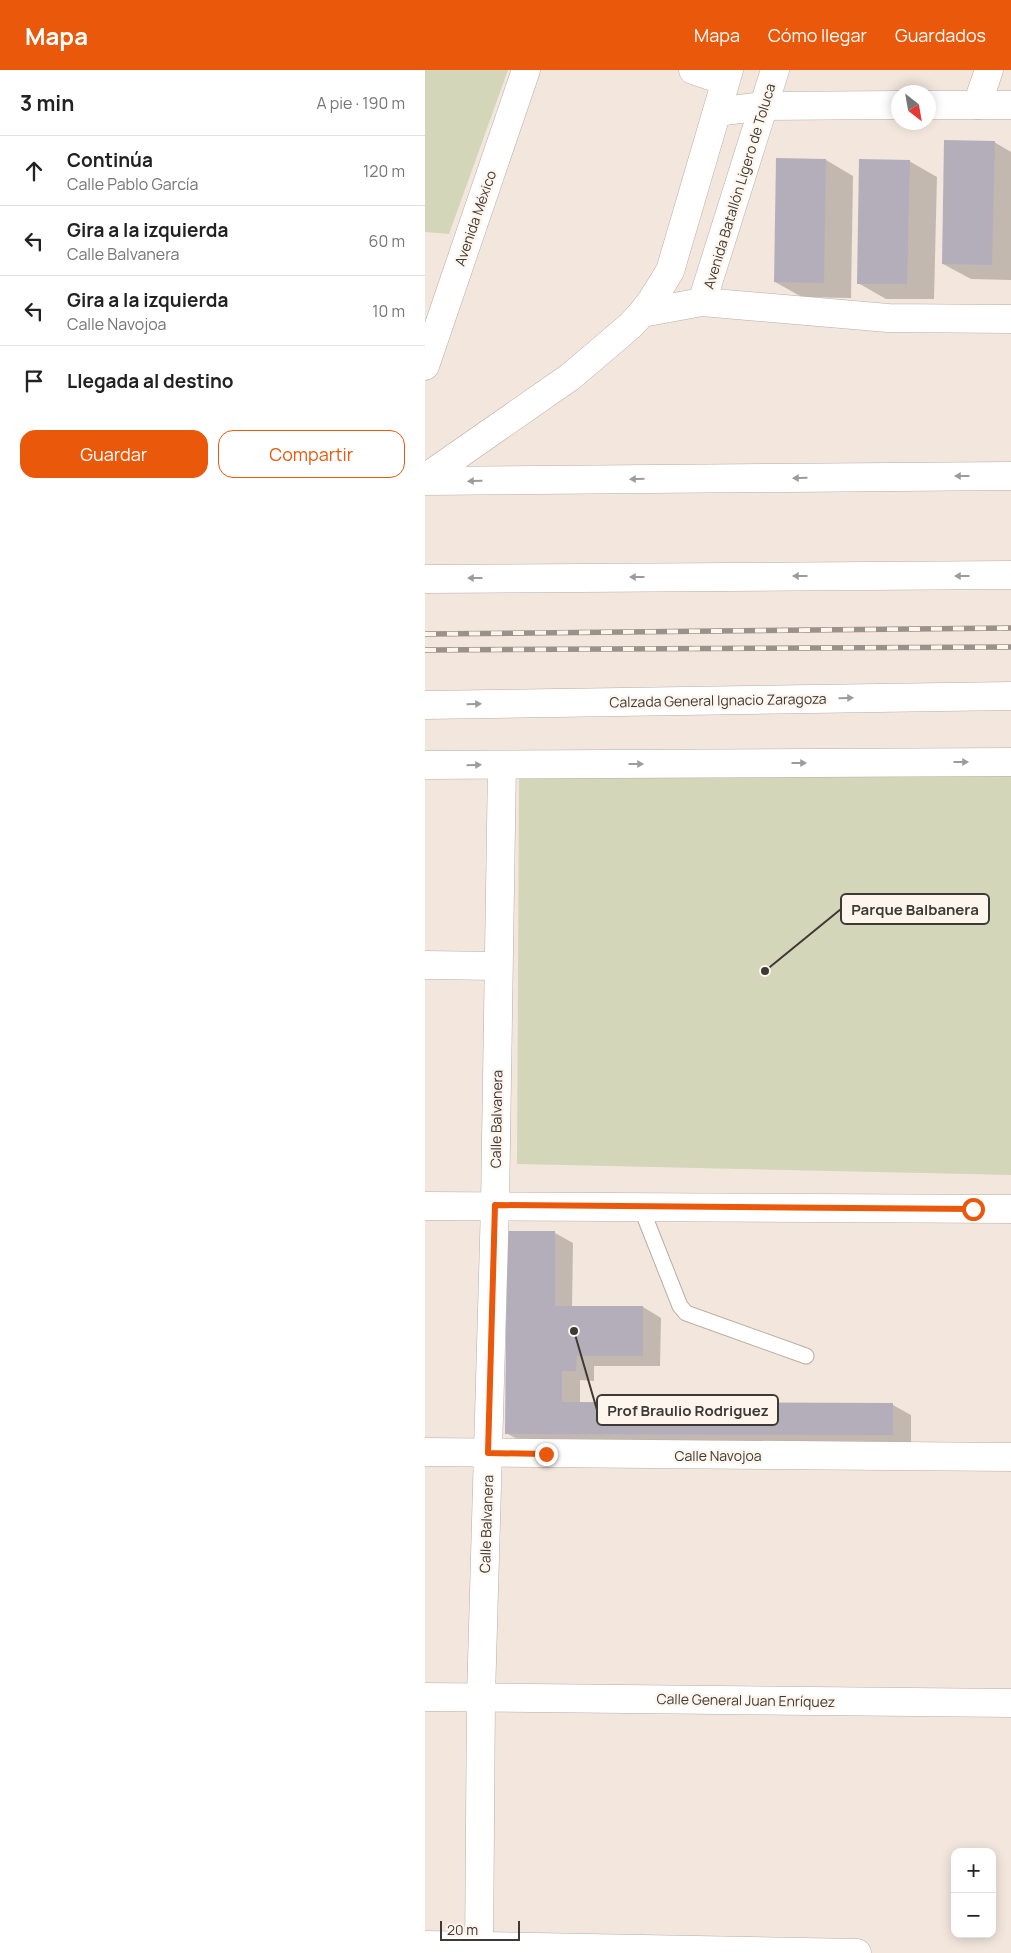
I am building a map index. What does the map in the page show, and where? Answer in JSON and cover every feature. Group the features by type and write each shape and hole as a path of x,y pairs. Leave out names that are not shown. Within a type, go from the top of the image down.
{"main road":[{"name":"Avenida México","path":"425,366 526,70"},
{"path":"425,480 570,377 642,313 670,270 727,75 693,70"},
{"name":"Avenida Batallón Ligero de Toluca","path":"702,302 775,70"},
{"path":"977,105 989,70"},
{"path":"936,105 1011,105"},
{"path":"717,112 763,106 891,106"},
{"path":"642,313 702,302 888,318 1011,319"},
{"path":"425,480 1011,476"},
{"path":"425,578 1011,575"},
{"name":"Calzada General Ignacio Zaragoza","path":"425,705 1011,696"},
{"path":"425,766 1011,762"},
{"name":"Calle Balvanera","path":"479,1950 481,1697 495,1205 502,764"},
{"path":"425,965 498,966"},
{"path":"425,1206 1011,1209"},
{"name":"Calle Navojoa","path":"425,1452 1011,1457"},
{"name":"Calle General Juan Enríquez","path":"425,1697 1011,1703"},
{"path":"425,1946 479,1950 857,1953"}],"lane":[{"path":"645,1207 646,1220 680,1306 686,1313 806,1356"}],"green space":[{"path":"425,70 508,70 449,234 425,232"},
{"path":"1011,776 1011,1175 517,1164 519,778"}],"building":[{"path":"944,140 995,141 992,265 942,264"},
{"path":"776,158 826,159 824,283 774,282"},
{"path":"859,159 910,160 907,284 857,284"},
{"path":"507,1231 555,1231 555,1306 643,1306 643,1356 577,1356 576,1371 562,1371 562,1402 893,1403 893,1435 505,1434"}],"railway":[{"path":"425,634 1011,628"},
{"path":"425,650 1011,647"}],"place":[{"name":"Parque Balbanera","path":"765,971"},
{"name":"Prof Braulio Rodriguez","path":"574,1331"}],"route":[{"path":"546,1454 488,1453 495,1205 973,1209"}]}
